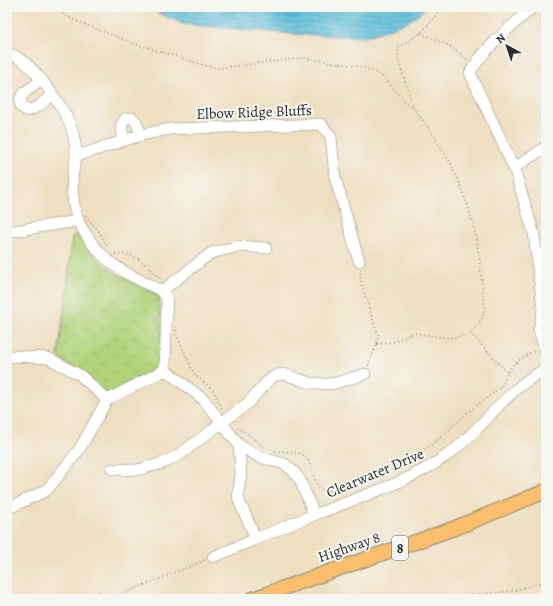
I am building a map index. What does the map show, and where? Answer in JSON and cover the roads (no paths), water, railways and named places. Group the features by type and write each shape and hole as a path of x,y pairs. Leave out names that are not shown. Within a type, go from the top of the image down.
{"main road":[{"name":"Highway 8","path":"252,599 455,528 546,491"}],"street":[{"path":"533,7 510,28 472,69 514,168 534,234 542,266 544,311 538,330 546,353"},
{"path":"7,53 16,55 24,60 42,80 66,113 72,130 76,154 72,181 74,205 78,221 93,246 112,265 162,291 167,298 165,370"},
{"path":"42,80 25,92 20,99 21,108 28,111 39,106 52,95"},
{"path":"124,140 121,125 126,118 133,118 135,120 141,135"},
{"name":"Elbow Ridge Bluffs","path":"76,154 84,154 141,135 170,129 321,124 331,137 335,177 359,261"},
{"path":"514,168 546,147"},
{"path":"7,232 78,221"},
{"path":"162,291 211,253 239,246 266,248"},
{"path":"7,358 13,356 48,358 80,375 107,400"},
{"name":"Clearwater Drive","path":"213,556 314,514 370,494 422,471 447,455 468,437 512,392 530,378 546,369"},
{"path":"7,509 47,490 79,450 107,400 165,370"},
{"path":"165,370 203,399 239,445 259,457 285,464 300,480 314,514"},
{"path":"112,469 136,470 163,463 179,455 248,404 267,382 276,375 284,374 310,383 327,384 336,383 365,374"},
{"path":"239,445 241,475 238,494 239,501 256,539"}],"water":[{"path":"145,7 427,7 408,22 365,37 294,34 183,24"}]}
